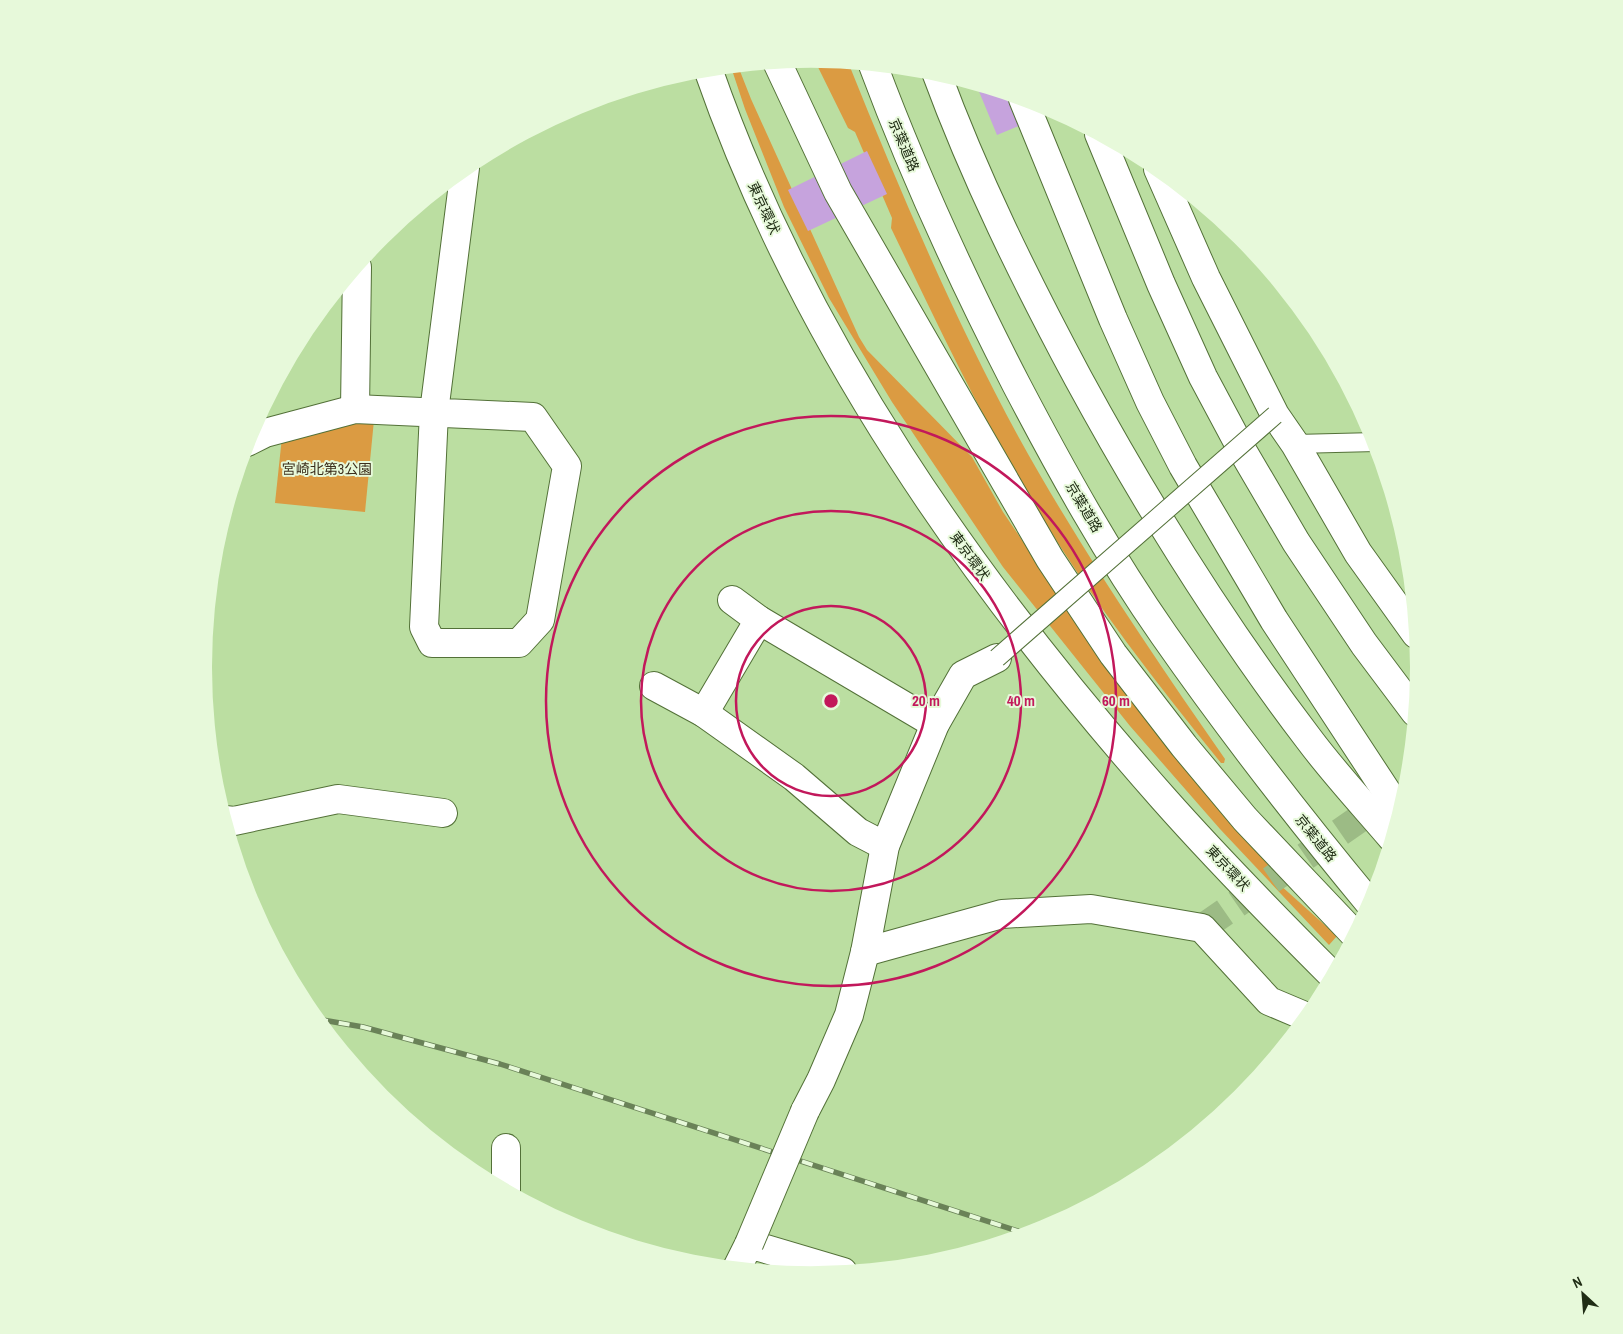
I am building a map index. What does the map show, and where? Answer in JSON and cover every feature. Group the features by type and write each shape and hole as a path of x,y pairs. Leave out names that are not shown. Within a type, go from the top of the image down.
{"main road":[{"path":"780,69 838,192 1050,559 1113,654 1184,746 1245,820 1350,929"},
{"name":"京葉道路","path":"874,71 893,121 937,224 991,335 1074,492 1163,634 1304,824 1365,897"},
{"name":"東京環状","path":"711,77 747,172 800,280 868,407 966,552 1034,643 1122,751 1215,854 1328,971"},
{"path":"939,82 954,122 1000,228 1105,428 1165,530 1262,676 1309,740 1388,833"},
{"path":"1027,108 1131,360 1183,466 1274,620 1395,804"},
{"path":"1103,143 1161,284 1203,377 1242,450 1296,542 1364,644 1410,705"},
{"path":"259,436 355,409 434,412 532,417 568,466 540,620 519,644 432,643 424,627 434,412 464,179"},
{"path":"1164,182 1206,278 1275,415 1295,444 1358,553 1410,625"},
{"path":"355,409 357,277"},
{"path":"732,600 759,620 935,724"},
{"path":"704,713 759,620"},
{"path":"740,1262 805,1111 821,1080 849,1015 865,952 885,846 935,724 964,675 997,658"},
{"path":"654,686 704,713 794,777 858,832 885,846"},
{"path":"232,821 338,799 444,813"},
{"path":"865,952 1002,914 1091,909 1202,928 1269,1001 1300,1014"},
{"path":"506,1148 506,1182"},
{"path":"749,1244 822,1266"}],"lane":[{"path":"997,658 1275,415"},
{"path":"1295,444 1367,442"}],"green space":[{"path":"819,68 851,69 928,252 971,345 1018,436 1091,560 1225,759 1224,763 1221,763 1173,703 1104,612 1061,548 1020,481 962,374 926,301 891,228 892,218 855,132 848,128"},
{"path":"740,72 859,337 867,350 972,457 1003,512 1068,608 1208,796 1282,880 1279,884 1337,936 1329,945 1220,829 1130,726 1003,567 892,402 829,298 784,207 745,109 733,73"},
{"name":"宮崎北第3公園","path":"374,420 365,512 275,503 282,437"}],"building":[{"path":"979,92 1045,115 997,135"},
{"path":"867,151 887,194 808,231 788,190"}],"tunnel":[{"path":"1202,928 1397,792"}],"railway":[{"path":"328,1021 363,1027 500,1064 1016,1230"}]}
